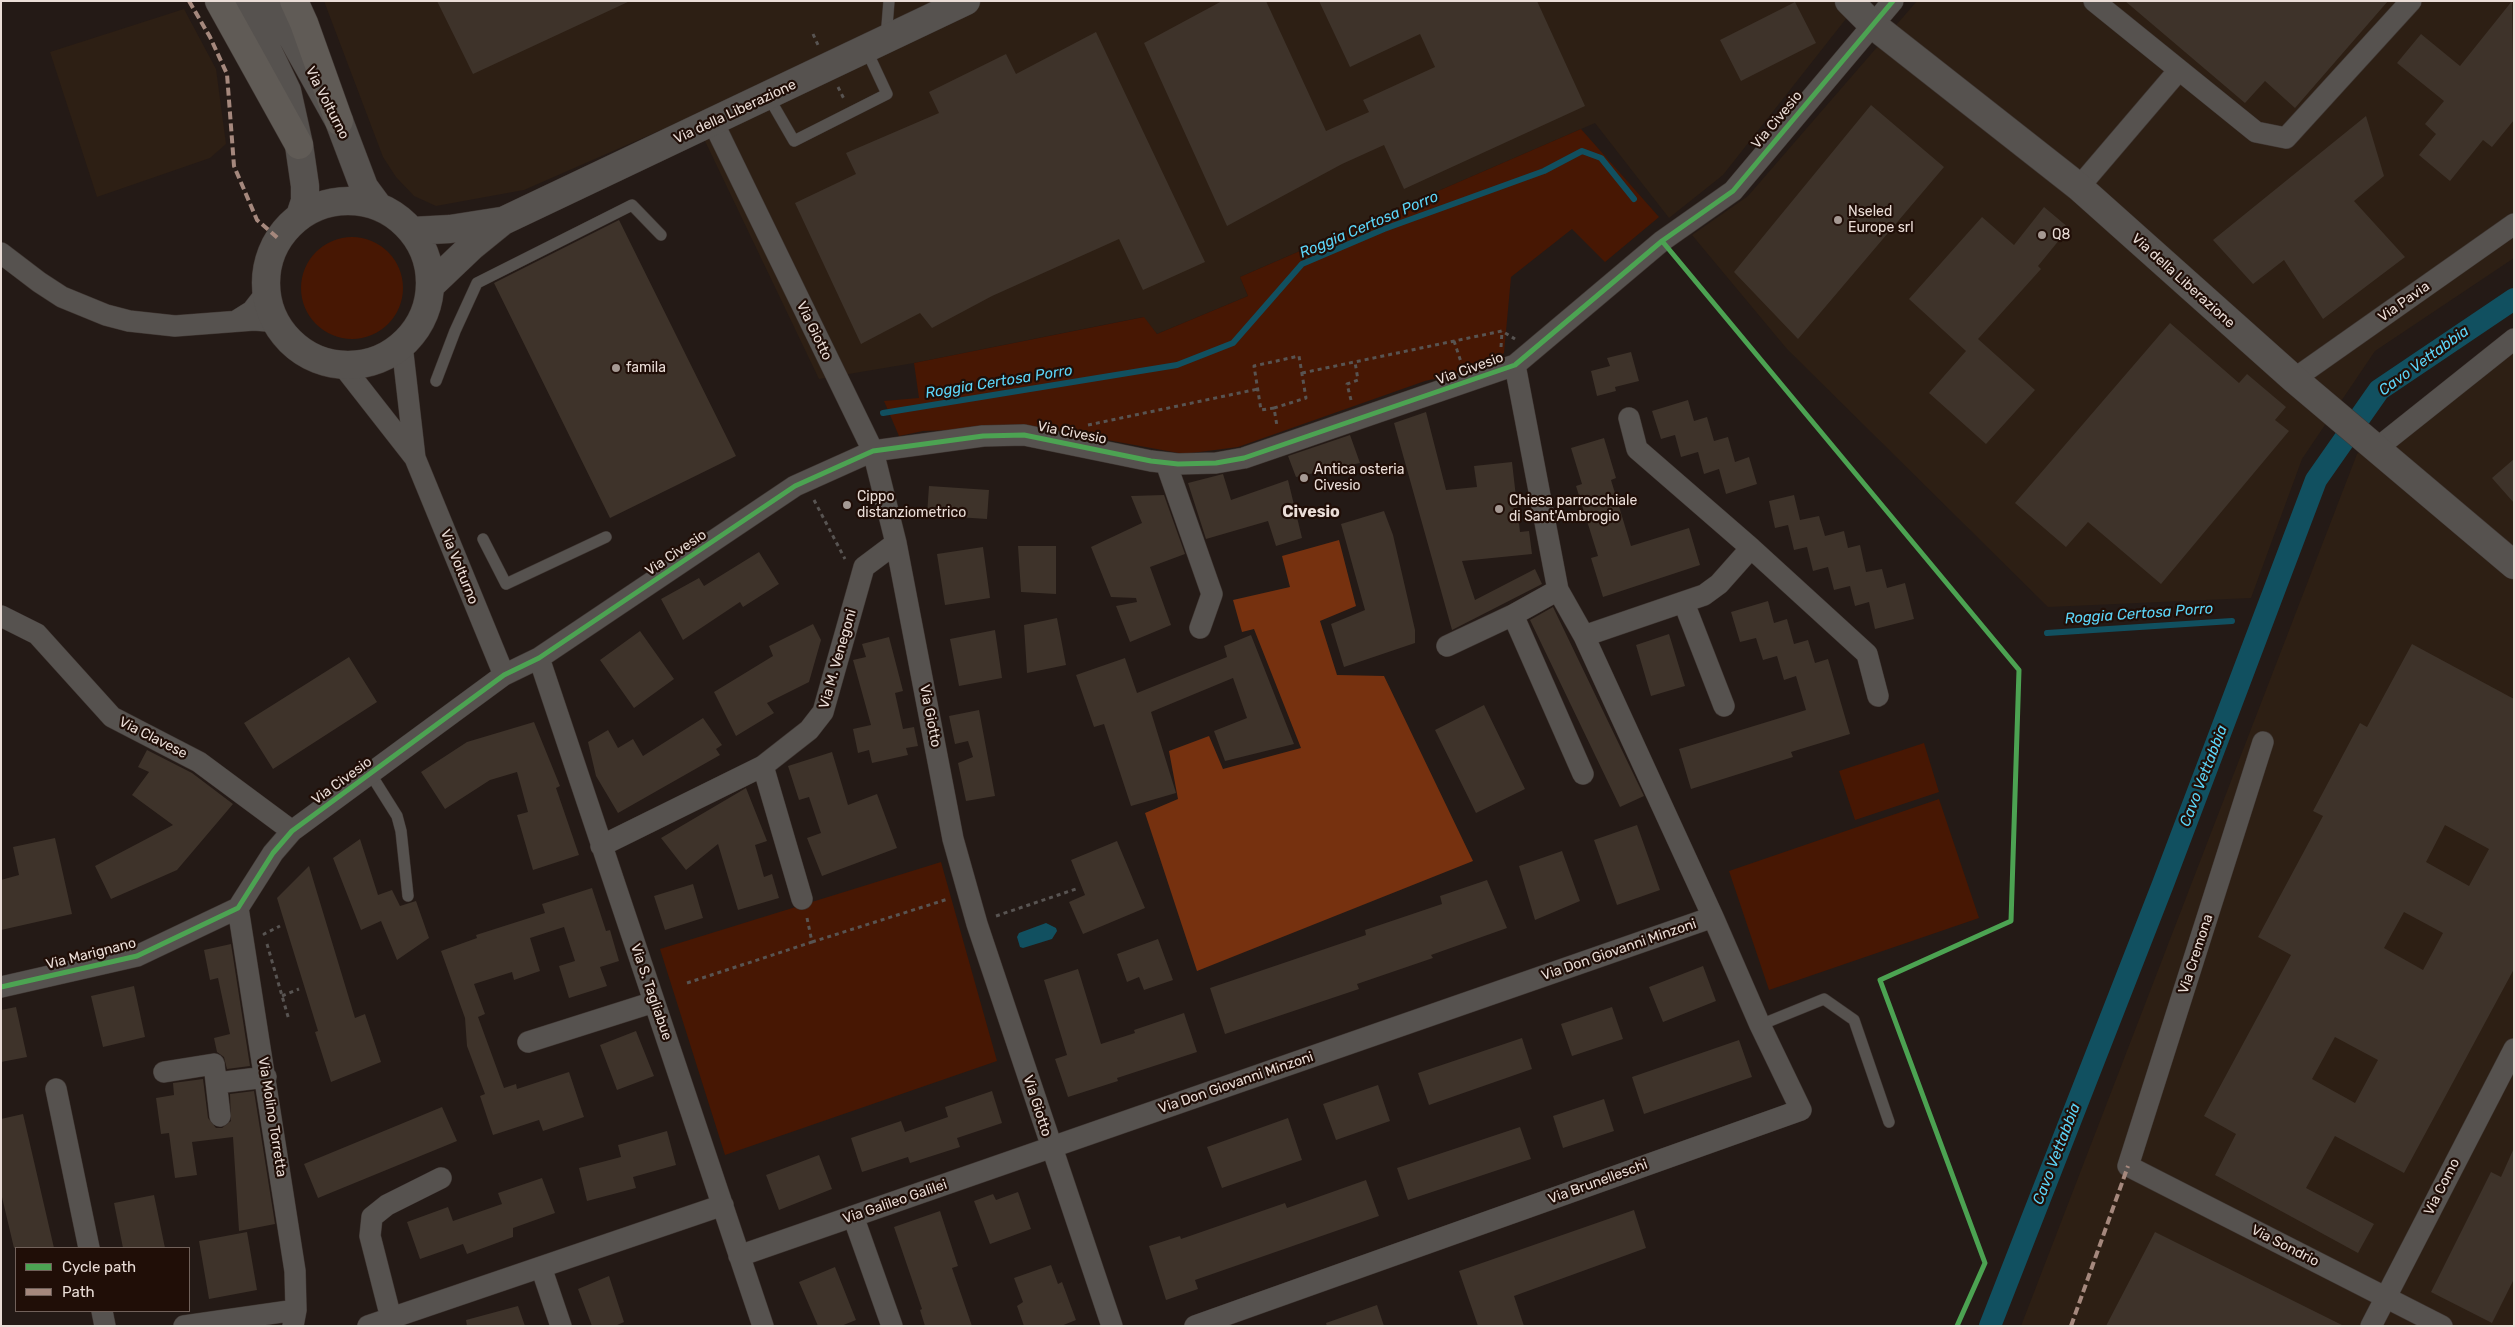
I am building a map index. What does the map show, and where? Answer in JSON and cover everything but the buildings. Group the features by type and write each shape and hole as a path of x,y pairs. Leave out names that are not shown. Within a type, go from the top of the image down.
{"highway":[{"path":"219,1 300,145"},
{"path":"294,1 304,23 339,121"}],"street":[{"path":"244,1 287,91 300,145 306,201 300,216"},
{"name":"Via Volturno","path":"272,1 339,121 364,187 378,206"},
{"name":"Via della Liberazione","path":"430,286 471,246 503,221 966,1"},
{"name":"Via della Liberazione","path":"1849,1 1873,25 2079,187 2330,411 2514,565"},
{"name":"Via Civesio","path":"238,908 273,853 292,832 504,675 539,658 805,482 872,451 983,436 1024,435 1166,463 1225,461 1244,458 1281,446 1508,358 1662,241 1732,191 1893,1"},
{"path":"2094,1 2256,132 2286,138 2411,1"},
{"path":"2079,187 2179,70"},
{"name":"Via Giotto","path":"713,122 872,451 896,543 953,839 977,924 1112,1326"},
{"name":"Via Volturno","path":"359,201 378,206 402,221 412,231 422,248 427,261 430,286 427,305 418,326 402,345 391,353 368,363 343,366 314,358 292,343 278,326 266,293 267,268 280,236 300,216 327,203 359,201"},
{"name":"Via della Liberazione","path":"412,231 450,229 503,221"},
{"name":"Via Pavia","path":"2294,379 2514,224"},
{"path":"1,253 38,282 62,297 106,316 129,321 175,326 218,325 236,321 267,321 278,326"},
{"path":"236,321 252,311 266,293"},
{"path":"2371,445 2514,339"},
{"name":"Via Volturno","path":"402,345 415,458 504,675"},
{"name":"Via Don Giovanni Minzoni","path":"1051,1148 1713,916 1584,636 1558,590 1508,358"},
{"name":"Via Volturno","path":"343,366 415,458"},
{"path":"1629,418 1637,449 1751,548 1867,654 1878,696"},
{"path":"1166,463 1212,594 1200,628"},
{"name":"Via M. Venegoni","path":"601,846 763,766 809,730 823,712 864,566 896,543"},
{"path":"1584,636 1704,595 1719,584 1751,548"},
{"path":"1448,646 1513,615 1558,590"},
{"path":"1684,603 1724,706"},
{"path":"1513,615 1583,774"},
{"name":"Via Clavese","path":"1,616 37,634 112,717 199,762 292,832"},
{"name":"Via S. Tagliabue","path":"539,658 763,1326"},
{"name":"Via Cremona","path":"2128,1166 2263,742"},
{"path":"763,766 802,899"},
{"name":"Via Marignano","path":"1,987 137,956 238,908"},
{"name":"Via Molino Torretta","path":"238,908 295,1271 295,1318"},
{"name":"Via Brunelleschi","path":"1196,1326 1225,1321 1801,1110 1760,1025 1713,916"},
{"path":"528,1042 654,1002"},
{"name":"Via Como","path":"2371,1326 2514,1049"},
{"path":"164,1072 214,1064 220,1116"},
{"path":"217,1083 266,1077"},
{"path":"56,1089 89,1247"},
{"name":"Via Galileo Galilei","path":"739,1256 1051,1148"},
{"name":"Via Sondrio","path":"2128,1166 2442,1326"},
{"path":"392,1322 370,1236 372,1217 387,1205 441,1178"},
{"path":"368,1326 392,1322 541,1267 723,1205"},
{"path":"853,1216 892,1326"},
{"path":"541,1267 561,1326"},
{"path":"102,1312 105,1326"},
{"path":"184,1326 295,1318"}],"lane":[{"path":"768,96 794,141 887,94 876,44 888,1"},
{"path":"436,381 454,331 478,284 632,205 661,235"},
{"path":"483,539 506,584 606,537"},
{"path":"370,774 397,816 401,831 408,896"},
{"path":"1760,1025 1824,999 1854,1020 1889,1122"}],"path":[{"path":"1502,331 1508,358"},
{"path":"1302,373 1502,331 1518,341"},
{"path":"1299,356 1306,398 1261,410 1258,388 1254,366 1299,356"},
{"path":"1353,406 1346,384 1358,380 1355,362"},
{"path":"1085,426 1258,388"},
{"path":"1274,408 1281,446"},
{"path":"805,482 859,586"},
{"path":"977,924 1076,889"},
{"path":"687,983 968,893"},
{"path":"802,899 812,942"},
{"path":"280,926 264,934 289,1020"},
{"path":"282,996 299,989"}],"shaded area":[{"path":"324,1 1860,1 1723,175 1669,218 1595,123 1240,277 1248,296 1157,334 1143,317 914,363 819,379 693,116 524,190 436,206 414,196 396,177 383,157"},
{"path":"1917,1 2514,1 2514,258 2375,351 2302,459 2251,598 2048,607 1787,349 1692,235 1748,196"},
{"path":"184,9 216,69 226,144 210,158 97,197 50,52"},
{"path":"1581,129 1659,217 1605,262 1572,229 1511,277 1504,353 1480,369 1425,381 1238,447 1184,454 1036,427 923,431 899,436 884,401 919,398 914,363 1144,317 1157,334 1248,296 1240,277"},
{"path":"352,237 371,241 388,252 399,269 403,288 399,307 388,324 371,335 352,339 333,335 316,324 305,307 301,288 305,269 316,252 333,241"},
{"path":"2514,328 2514,1326 2021,1326 2357,454"},
{"path":"1339,540 1356,606 1320,621 1337,675 1384,676 1473,861 1197,971 1145,813 1178,799 1169,751 1209,736 1223,769 1301,748 1254,629 1242,632 1233,600 1290,587 1282,556"},
{"path":"1924,743 1939,792 1855,820 1839,771"},
{"path":"1939,799 1979,918 1769,990 1729,871"},
{"path":"941,862 997,1061 725,1155 660,949"}],"water":[{"path":"1046,923 1056,928 1057,931 1052,939 1023,948 1020,947 1017,937 1019,933"}],"waterway":[{"name":"Roggia Certosa Porro","path":"883,413 1177,365 1233,343 1302,264 1384,229 1544,171 1582,151 1601,158 1634,199"},
{"name":"Cavo Vettabbia","path":"1990,1326 2163,884 2316,480 2379,390 2514,299"},
{"name":"Roggia Certosa Porro","path":"2047,633 2232,621"}],"marked path":[{"path":"189,1 210,37 227,74 234,166 257,220 279,239"},
{"path":"2071,1326 2128,1166"}],"cycle path":[{"path":"1,987 137,956 238,908 273,853 292,831 504,675 539,658 795,486 873,451 983,436 1024,435 1151,461 1178,464 1216,463 1244,458 1515,365 1662,241 1733,191 1893,1"},
{"path":"1662,241 2019,670 2011,921 1880,980 1985,1263 1957,1326"}],"place":[{"name":"Nseled Europe srl","path":"1838,220"},
{"name":"Q8","path":"2042,235"},
{"name":"famila","path":"616,368"},
{"name":"Antica osteria Civesio","path":"1304,478"},
{"name":"Cippo distanziometrico","path":"847,505"},
{"name":"Chiesa parrocchiale di Sant'Ambrogio","path":"1499,509"}],"district":[{"name":"Civesio","path":"1311,512"}]}
